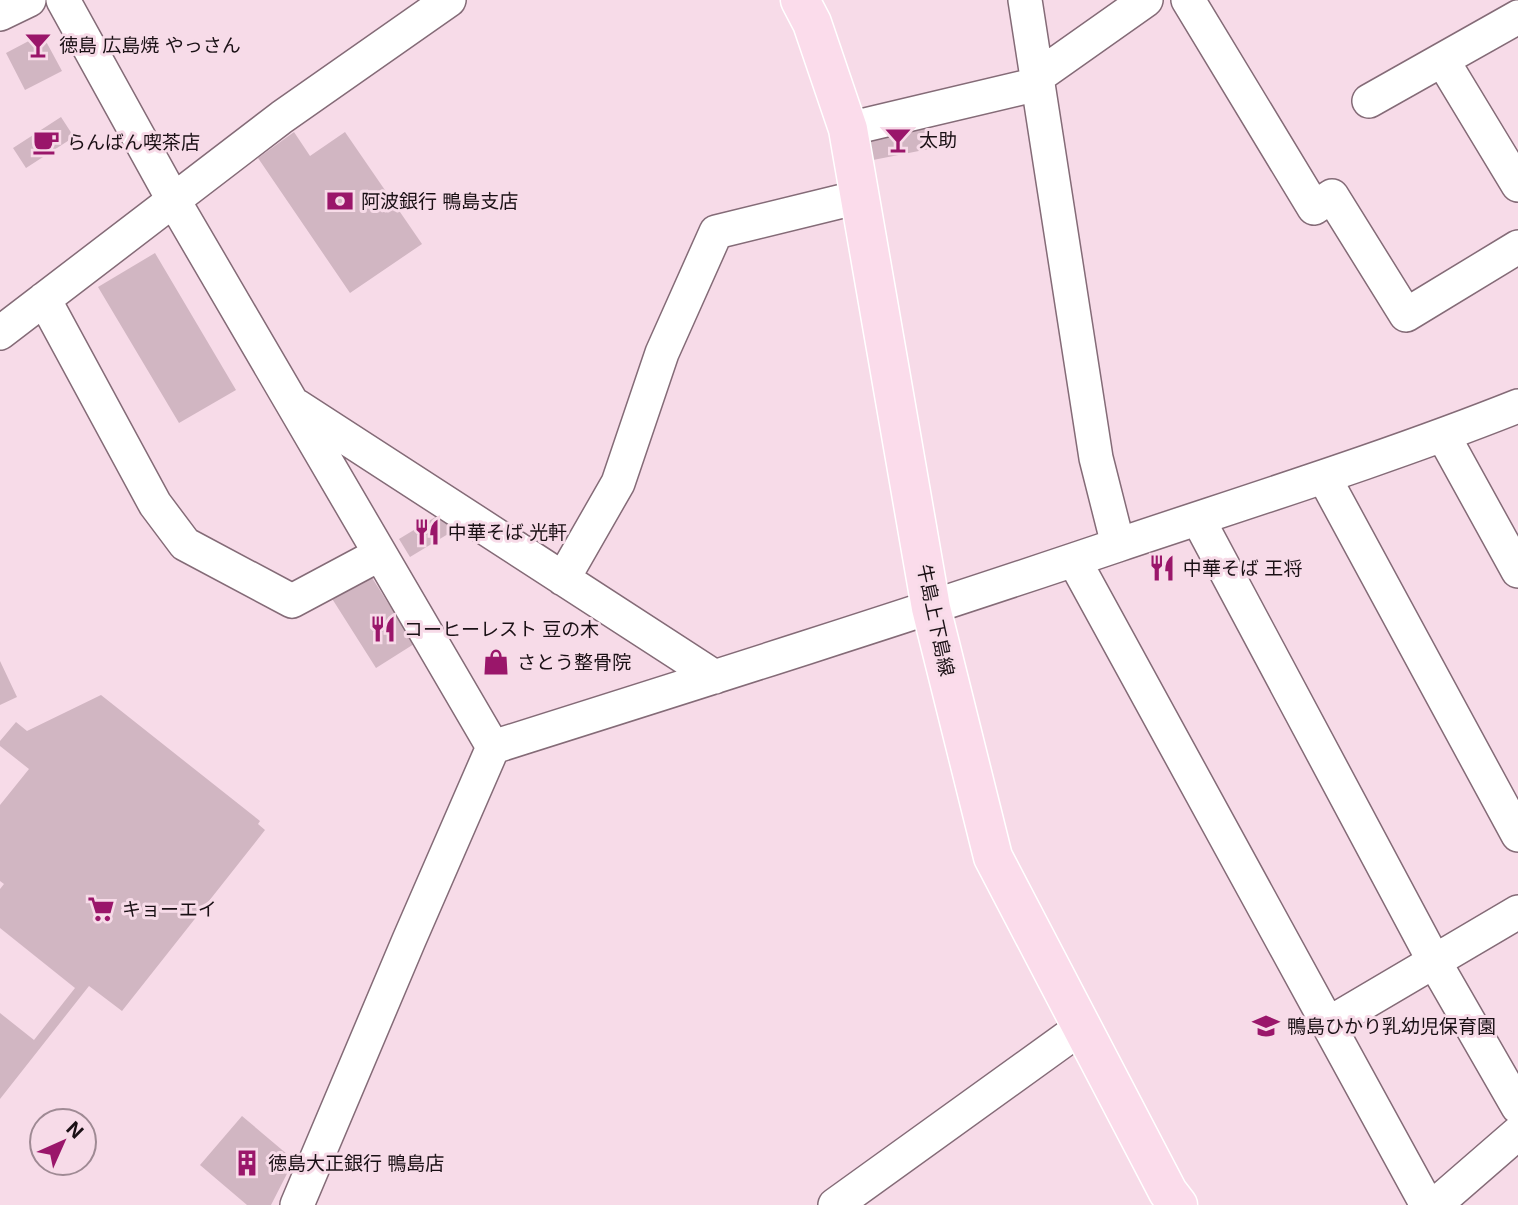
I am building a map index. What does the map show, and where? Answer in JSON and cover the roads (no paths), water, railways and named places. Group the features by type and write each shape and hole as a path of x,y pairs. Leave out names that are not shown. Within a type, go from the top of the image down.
{"main road":[{"name":"牛島上下島線","path":"800,0 812,23 848,129 931,608 993,857 1168,1192 1178,1205"}],"street":[{"path":"0,14 29,0"},
{"path":"63,0 174,201 493,747"},
{"path":"0,333 282,117 449,0"},
{"path":"1025,0 1096,458 1118,545"},
{"path":"848,129 1037,80 1146,0"},
{"path":"1188,0 1314,208 1332,196 1406,315 1518,247"},
{"path":"1368,102 1518,17"},
{"path":"1443,61 1518,185"},
{"path":"563,579 618,483 662,353 716,232 859,197"},
{"path":"44,299 155,504 185,544 292,601 380,554"},
{"path":"292,403 715,677"},
{"path":"297,1205 408,940 493,747 931,608 1324,477 1518,406"},
{"path":"1443,435 1518,571"},
{"path":"1324,477 1518,835"},
{"path":"1198,519 1434,961 1518,1107"},
{"path":"1074,560 1427,1205"},
{"path":"1328,1024 1518,912"},
{"path":"835,1205 1082,1027"},
{"path":"1435,1205 1518,1133"}],"place":[{"name":"徳島 広島焼 やっさん","path":"38,45"},
{"name":"太助","path":"898,140"},
{"name":"らんばん喫茶店","path":"46,142"},
{"name":"阿波銀行 鴨島支店","path":"340,201"},
{"name":"中華そば 光軒","path":"427,532"},
{"name":"中華そば 王将","path":"1162,568"},
{"name":"コーヒーレスト 豆の木","path":"383,629"},
{"name":"さとう整骨院","path":"496,662"},
{"name":"キョーエイ","path":"101,909"},
{"name":"鴨島ひかり乳幼児保育園","path":"1266,1026"},
{"name":"徳島大正銀行 鴨島店","path":"247,1163"}]}
